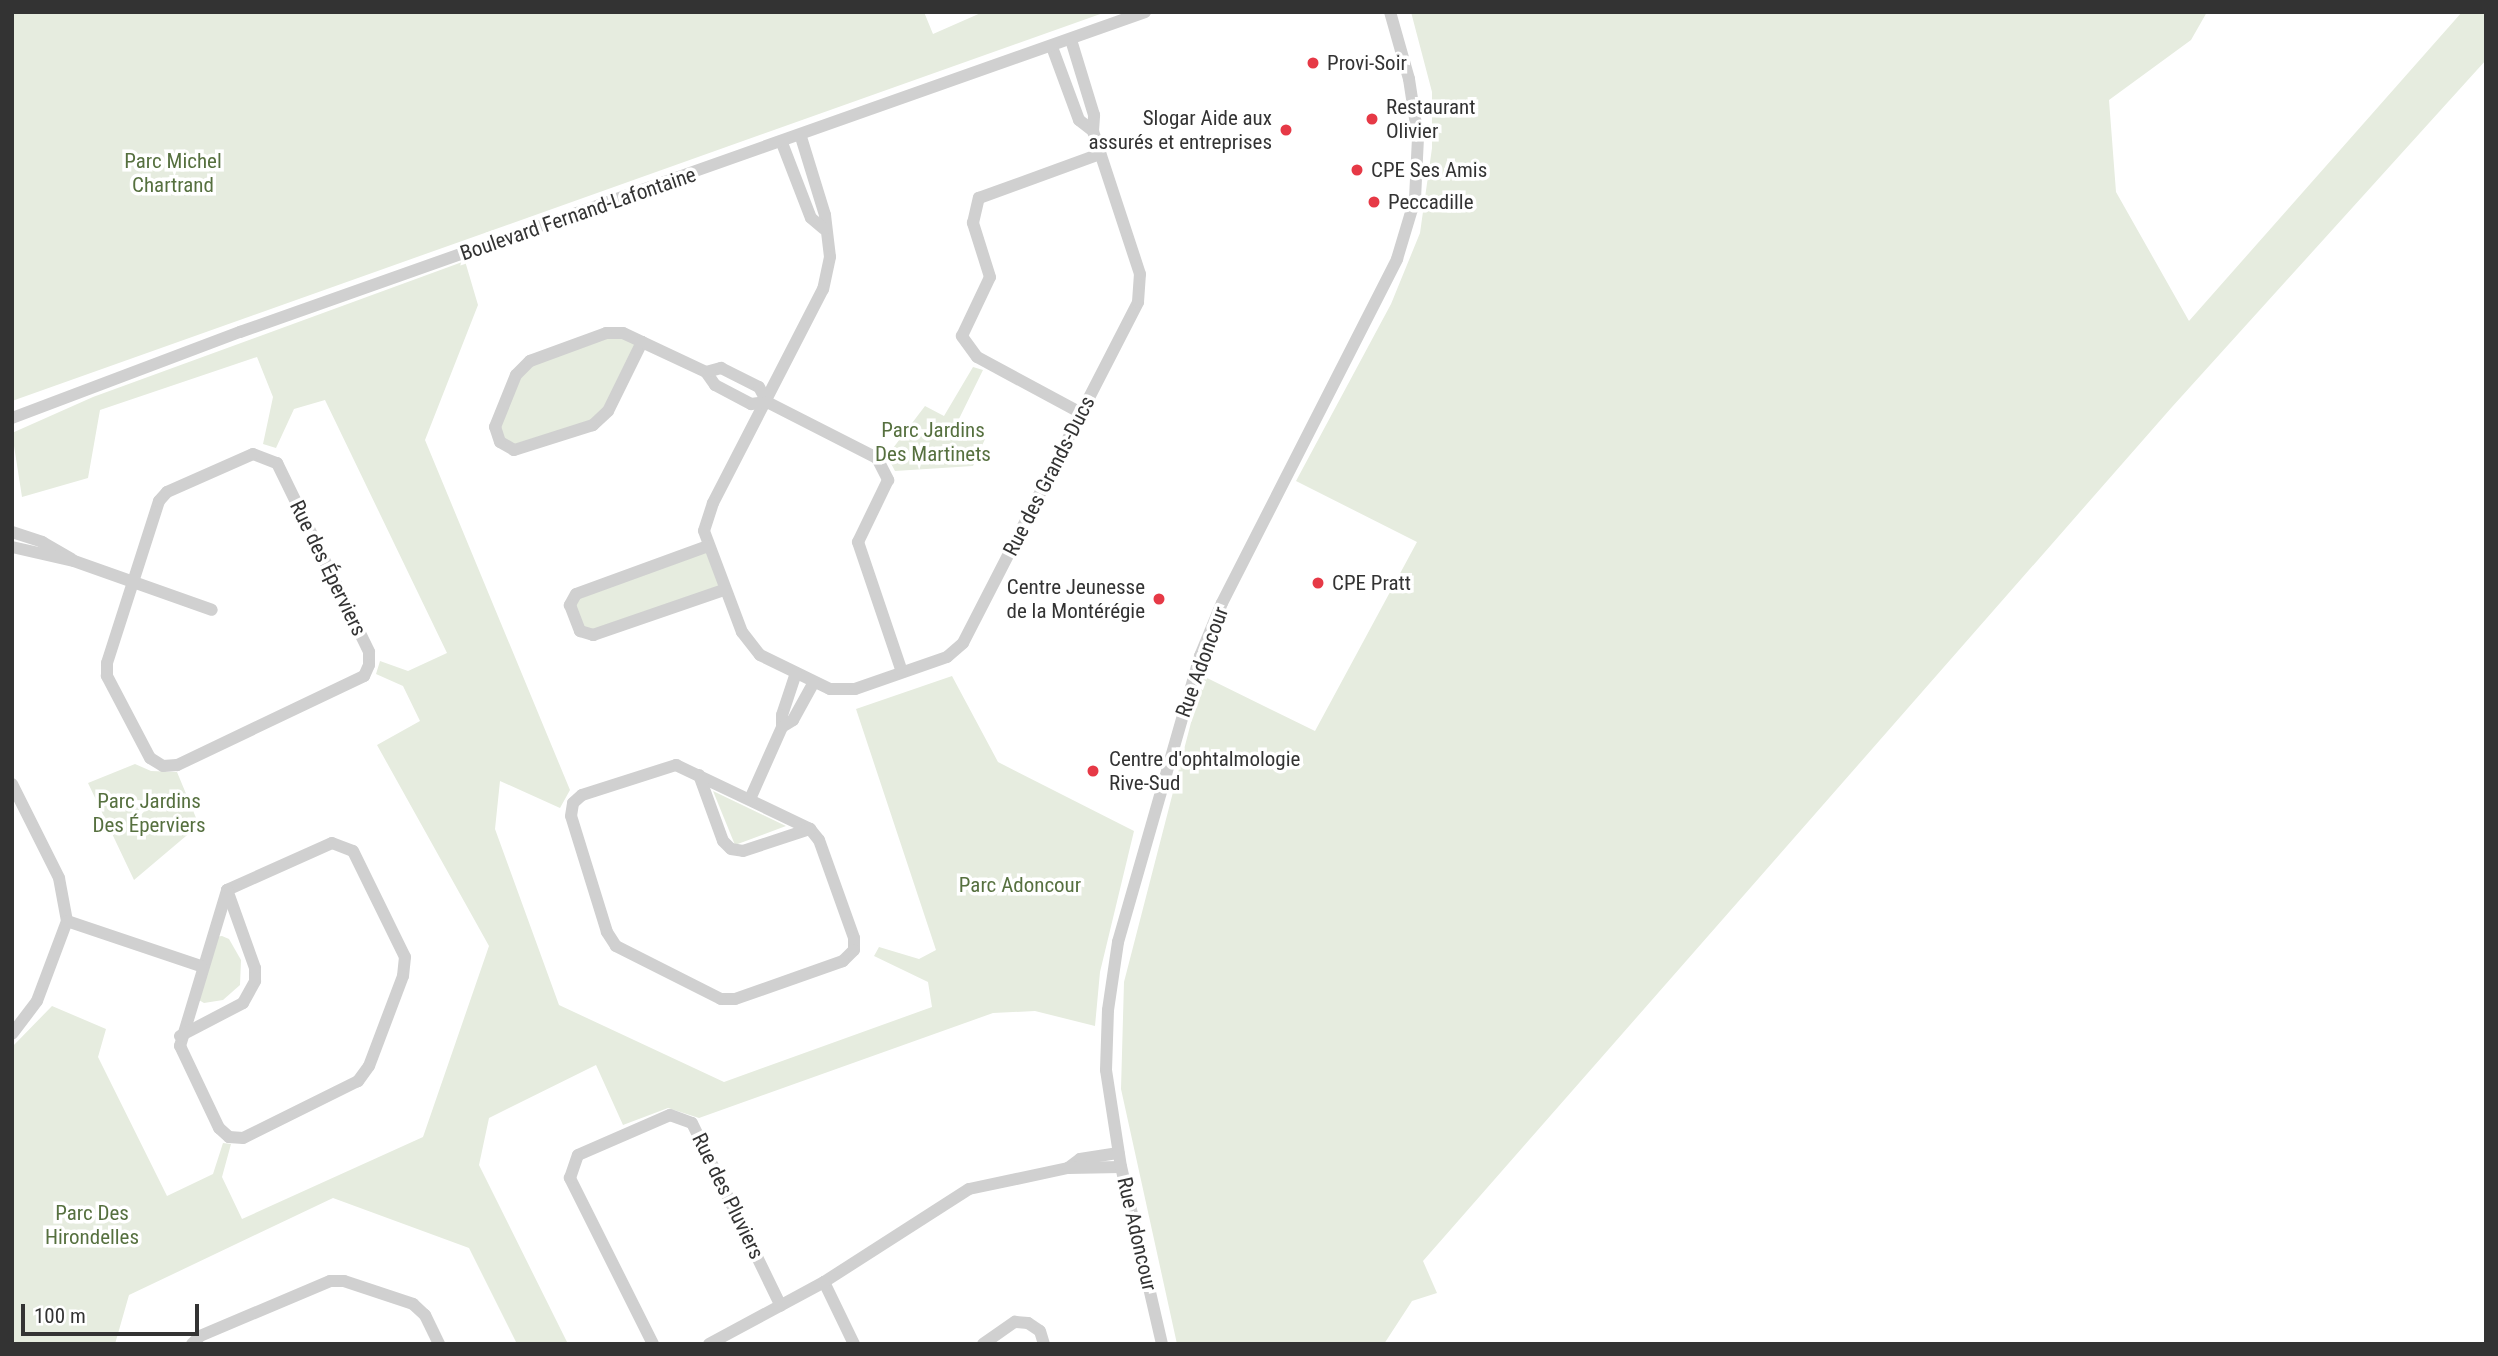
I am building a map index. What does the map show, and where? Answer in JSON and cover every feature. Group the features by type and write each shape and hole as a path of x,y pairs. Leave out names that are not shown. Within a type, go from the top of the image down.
{"street":[{"name":"Boulevard Fernand-Lafontaine","path":"12,418 240,332 782,144 1145,12"},
{"name":"Rue Adoncour","path":"1162,1344 1121,1167 1106,1070 1112,980 1138,861 1200,656 1222,603 1397,259 1415,199 1418,138 1409,79 1390,12"},
{"name":"Rue des Grands-Ducs","path":"801,137 825,215 824,229 830,257 823,289 768,402 713,503 704,531 742,632 760,655 830,689 855,689 947,657 963,643 1142,291 1140,274 1093,131 1094,115 1071,40"},
{"name":"Rue des Grands-Ducs","path":"1052,47 1079,120 1093,131"},
{"name":"Rue des Grands-Ducs","path":"782,144 811,218 824,229"},
{"path":"1082,413 976,357 962,336 990,277 973,223 979,198 1100,154"},
{"path":"642,342 608,411 593,425 514,450 500,442 495,427 516,375 530,361 606,333 623,334 642,342 706,372 715,385 751,404 768,402"},
{"path":"706,372 721,368 759,387 768,402 877,458 888,480 858,542 902,672"},
{"name":"Rue des Éperviers","path":"253,454 266,456 277,463 369,652 369,665 364,676 177,765 163,766 150,758 107,676 133,582 159,501 167,492 253,454"},
{"path":"12,532 47,544 74,561"},
{"path":"708,546 576,594 570,605 580,631 593,635 724,590"},
{"path":"12,547 74,561 212,610"},
{"path":"750,799 782,727 782,715 796,673"},
{"path":"782,727 793,720 814,682"},
{"path":"676,765 750,799 810,830 828,853 854,950 843,961 735,999 705,995 616,946 607,932 571,816 573,803 582,794 664,766 676,765"},
{"path":"699,775 723,841 731,849 743,851 810,830"},
{"path":"12,784 16,805 59,878 67,922 37,1001 12,1034"},
{"path":"332,843 353,851 405,957 403,976 369,1066 358,1081 243,1138 229,1137 219,1128 180,1046 180,1036 201,966 227,890 332,843"},
{"path":"180,1036 243,1003 255,981 255,968 227,890"},
{"path":"67,922 201,966"},
{"name":"Rue des Pluviers","path":"653,1344 570,1178 578,1156 670,1115 692,1123 781,1306"},
{"path":"1068,1168 1080,1159 1119,1153"},
{"path":"709,1344 824,1282 969,1189 1068,1168 1121,1167"},
{"path":"192,1344 200,1336 318,1286 344,1281 413,1304 425,1315 439,1344"},
{"path":"824,1282 854,1344"},
{"path":"983,1344 1015,1322 1028,1323 1040,1331 1044,1344"}],"green space":[{"name":"Parc Michel Chartrand","path":"12,12 924,12 933,34 983,12 1106,12 12,401"},
{"path":"1411,12 2207,12 2191,40 2109,100 2116,192 2189,321 2462,12 2486,12 2486,60 2172,407 1423,1261 1437,1293 1412,1301 1384,1344 1177,1344 1121,1089 1124,982 1203,676 1315,731 1417,542 1296,481 1391,304 1420,233 1432,148 1432,92"},
{"path":"465,261 478,305 425,440 570,790 560,808 500,781 495,829 559,1005 724,1082 932,1007 928,982 874,956 879,947 919,959 936,950 856,709 952,676 998,762 1134,831 1100,972 1095,1026 1035,1011 993,1013 699,1118 668,1108 623,1125 596,1065 489,1118 479,1165 568,1344 517,1344 469,1248 333,1198 129,1295 115,1344 12,1344 12,1047 52,1006 106,1029 98,1057 167,1196 213,1174 223,1143 231,1144 222,1177 242,1219 423,1137 489,946 377,745 420,721 403,686 376,674 380,661 408,671 447,653 325,400 294,409 276,448 263,444 273,397 257,357 100,410 88,478 22,497 12,433 93,397"},
{"path":"606,333 642,342 593,425 514,450 495,427 530,361"},
{"name":"Parc Jardins Des Martinets","path":"973,367 983,370 956,425 985,439 973,466 895,471 887,456 925,406 944,416"},
{"path":"708,546 724,590 593,635 580,631 570,605 576,594"},
{"name":"Parc Jardins Des Éperviers","path":"135,764 151,771 177,772 199,825 134,880 88,783"},
{"path":"713,791 786,826 735,845"},
{"path":"214,937 229,939 241,960 240,985 223,1000 204,1003 197,999"}],"place":[{"name":"Provi-Soir","path":"1313,63"},
{"name":"Restaurant Olivier","path":"1372,119"},
{"name":"Slogar Aide aux assurés et entreprises","path":"1286,130"},
{"name":"CPE Ses Amis","path":"1357,170"},
{"name":"Peccadille","path":"1374,202"},
{"name":"CPE Pratt","path":"1318,583"},
{"name":"Centre Jeunesse de la Montérégie","path":"1159,599"},
{"name":"Centre d'ophtalmologie Rive-Sud","path":"1093,771"}],"park label":[{"name":"Parc Adoncour","path":"1020,885"},
{"name":"Parc Des Hirondelles","path":"92,1225"}]}
